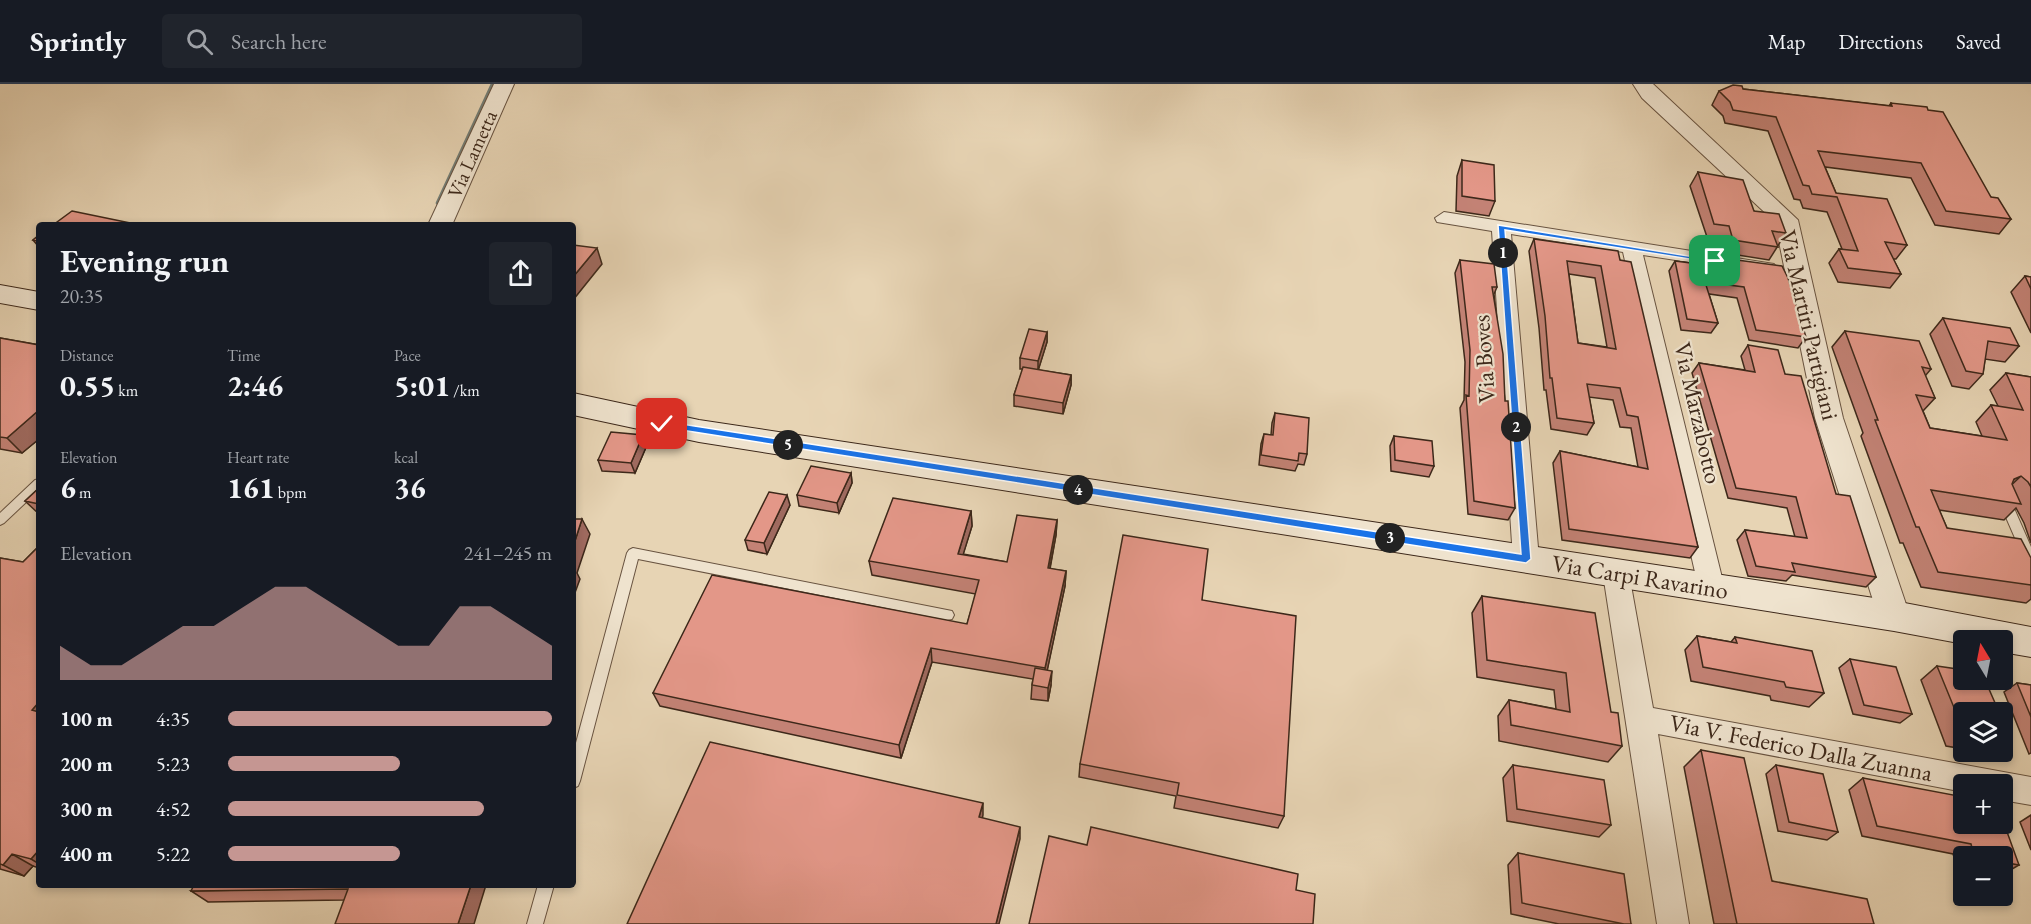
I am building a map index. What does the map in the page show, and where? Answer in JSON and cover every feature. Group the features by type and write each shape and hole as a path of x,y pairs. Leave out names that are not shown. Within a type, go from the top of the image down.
{"main road":[{"path":"0,294 36,300"},
{"name":"Via Carpi Ravarino","path":"576,406 699,431 1712,590 1894,616 2031,642"}],"street":[{"name":"Via Lametta","path":"441,222 504,84"},
{"name":"Via Martiri Partigiani","path":"1643,84 1649,94 1786,220 1829,418 1894,616"},
{"path":"1444,218 1632,249 1799,272"},
{"name":"Via Boves","path":"1501,227 1526,559"},
{"name":"Via Marzabotto","path":"1632,249 1712,590"},
{"path":"1616,574 1673,924"},
{"name":"Via V. Federico Dalla Zuanna","path":"1641,718 1953,776"},
{"path":"2013,788 2031,791"}],"lane":[{"path":"0,520 36,486"},
{"path":"2003,498 2031,561"},
{"path":"576,770 633,553 947,615"},
{"path":"535,924 545,888"}],"building":[{"path":"1733,85 1742,86 1743,89 1892,106 1891,103 1927,107 1928,110 1943,112 1991,197 1998,198 2011,219 1946,211 1921,163 1818,151 1836,193 1887,199 1907,245 1885,242 1901,274 1848,268 1839,249 1858,251 1837,197 1812,194 1809,186 1803,185 1776,117 1733,110 1730,102 1719,91"},
{"path":"1462,160 1494,165 1495,201 1462,196"},
{"path":"1698,172 1743,180 1754,211 1779,214 1786,233 1772,231 1778,247 1733,240 1729,226 1714,224"},
{"path":"72,211 125,222 57,222"},
{"path":"1534,239 1618,251 1620,260 1631,262 1698,547 1569,529 1560,451 1648,469 1638,417 1627,415 1620,388 1587,384 1594,423 1557,418 1552,378 1550,378 1545,316","holes":["1567,261 1601,266 1616,349 1578,343"]},
{"path":"576,245 597,248 576,273"},
{"path":"1460,260 1494,264 1497,287 1492,287 1503,354 1505,401 1508,401 1515,508 1474,501 1466,395 1469,396 1470,350"},
{"path":"1737,260 1782,266 1788,278 1806,337 1756,330 1744,287 1705,282 1718,323 1687,319 1675,261 1739,269"},
{"path":"2025,276 2031,277 2031,289"},
{"path":"1943,318 2010,328 2019,346 1988,341 1983,374 1966,371"},
{"path":"1029,329 1047,332 1038,361 1020,358"},
{"path":"1845,331 1919,341 1931,369 1922,367 1935,398 1916,395 1930,428 2007,440 1991,405 2023,410 2006,373 2031,377 2031,487 2021,476 2014,479 2012,484 2021,504 1931,490 1947,528 2021,539 2031,558 2031,585 1938,572 1919,527 1916,527 1875,420 1878,420"},
{"path":"0,338 36,344 36,413 7,438 0,437"},
{"path":"1748,345 1778,350 1785,374 1801,376 1836,494 1850,496 1876,577 1792,563 1795,572 1756,566 1745,530 1807,538 1796,497 1736,488 1699,363 1755,372"},
{"path":"1023,367 1071,375 1063,403 1014,395"},
{"path":"1275,413 1309,418 1307,454 1299,453 1298,461 1261,455 1264,434 1273,435"},
{"path":"611,432 643,435 631,463 598,460"},
{"path":"1394,436 1432,441 1434,466 1395,460"},
{"path":"811,466 851,473 837,503 797,495"},
{"path":"36,491 36,503 25,501"},
{"path":"769,492 787,495 764,543 745,540"},
{"path":"893,498 971,511 958,554 1007,562 1017,515 1057,520 1048,568 1066,571 1045,668 931,648 899,745 653,693 712,575 967,624 979,580 869,561"},
{"path":"576,519 582,519 576,538"},
{"path":"1123,535 1208,549 1202,600 1296,616 1284,816 1177,795 1179,783 1080,764"},
{"path":"36,549 36,705 32,710 36,711 36,853 31,859 12,854 3,865 0,864 0,558 23,562"},
{"path":"1482,596 1595,613 1611,712 1618,713 1622,746 1511,725 1509,700 1570,712 1566,673 1487,660"},
{"path":"1697,636 1737,643 1735,637 1812,651 1824,693 1786,687 1784,682 1703,667"},
{"path":"1850,659 1896,667 1912,714 1864,705"},
{"path":"1937,666 1953,668 1953,690 1989,690 1995,702 1953,702 1953,705"},
{"path":"1035,668 1052,671 1048,688 1032,685"},
{"path":"2017,683 2031,685 2031,717"},
{"path":"710,742 983,803 979,817 1020,827 996,924 627,924"},
{"path":"1701,750 1744,758 1772,881 1867,899 1874,924 1737,924"},
{"path":"1513,765 1604,780 1611,825 1517,809"},
{"path":"1776,765 1823,774 1838,832 1789,822"},
{"path":"1863,778 1953,795 1953,834 2008,834 2012,846 1972,846 1971,844 1877,826"},
{"path":"1091,827 1298,874 1296,890 1315,894 1313,924 1029,924 1049,836 1087,845"},
{"path":"2013,848 2019,865 2013,864"},
{"path":"1518,853 1624,874 1631,924 1522,903"},
{"path":"192,888 470,888 458,924 335,924 348,889 191,891"}],"waterway":[{"path":"438,203 493,84"}],"route":[{"path":"662,424 1526,559 1501,227 1715,261"}]}
